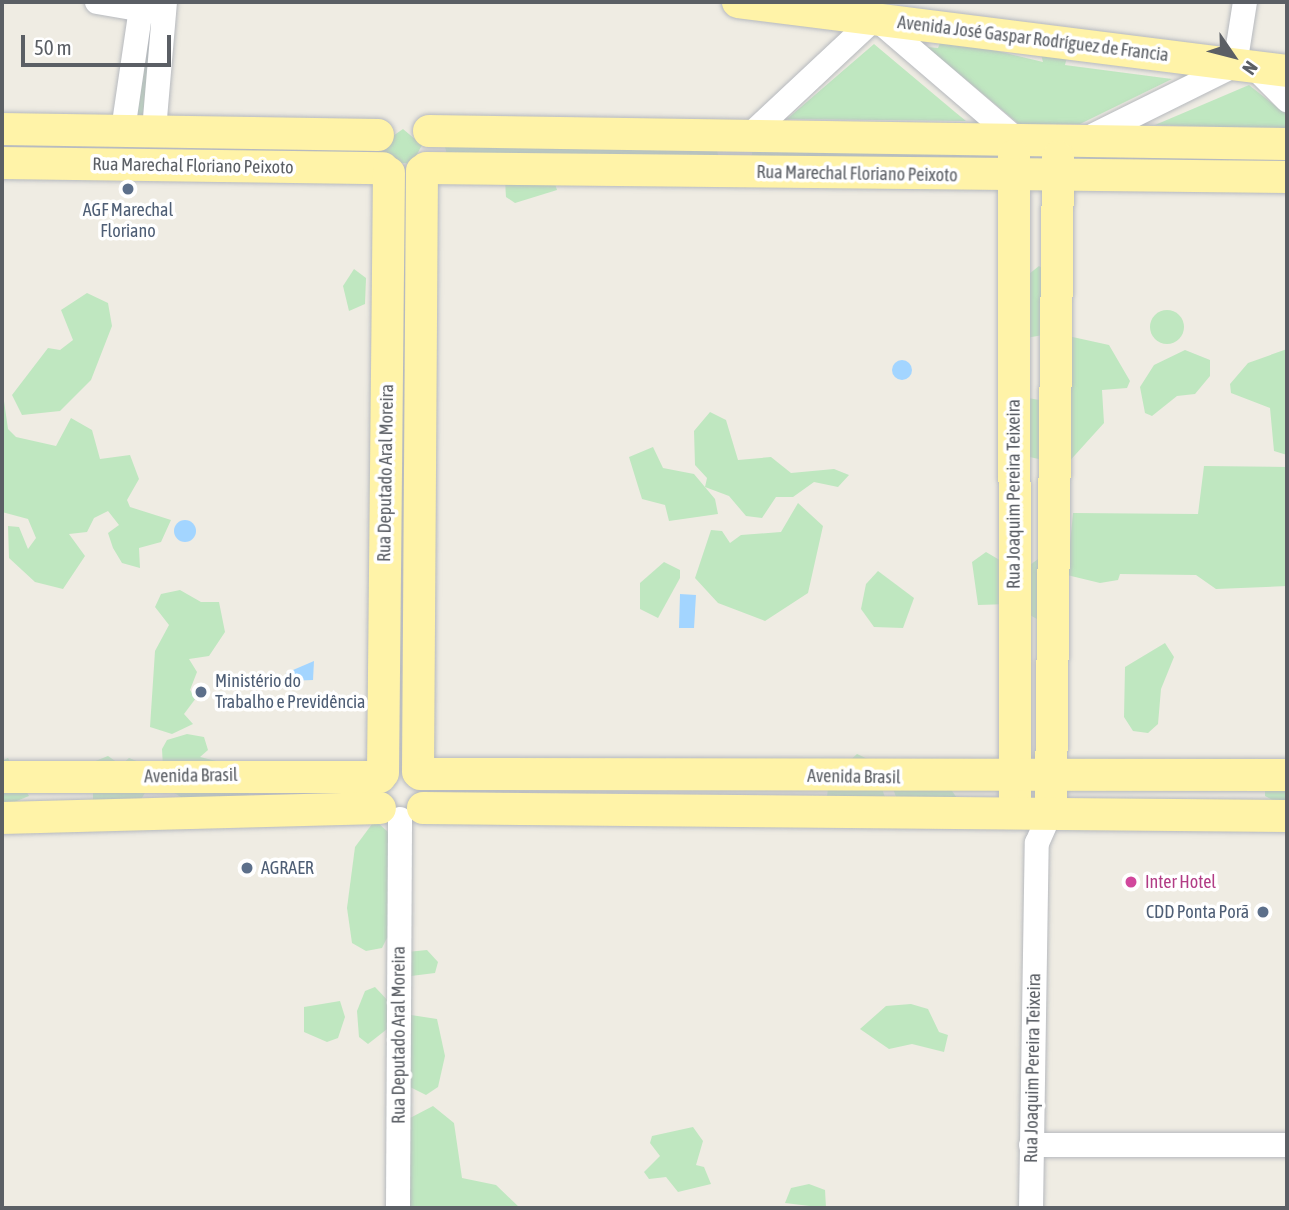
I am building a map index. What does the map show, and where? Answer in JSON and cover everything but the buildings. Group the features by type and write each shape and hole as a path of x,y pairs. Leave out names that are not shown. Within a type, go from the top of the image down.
{"main road":[{"name":"Avenida José Gaspar Rodríguez de Francia","path":"738,2 876,10 1287,71"},
{"path":"429,131 434,147 424,169 407,177 386,171 375,152 377,135 388,123 406,118 429,131 1287,144"},
{"name":"Rua Marechal Floriano Peixoto","path":"2,129 377,135"},
{"name":"Rua Joaquim Pereira Teixeira","path":"1014,138 1016,811"},
{"name":"Rua Joaquim Pereira Teixeira","path":"1051,812 1058,176 1072,139"},
{"name":"Rua Marechal Floriano Peixoto","path":"2,163 386,171"},
{"name":"Rua Marechal Floriano Peixoto","path":"424,169 1287,177"},
{"name":"Rua Deputado Aral Moreira","path":"419,773 424,169"},
{"name":"Rua Deputado Aral Moreira","path":"382,775 386,171"},
{"path":"400,766 419,773 428,788 401,812 375,790 382,775 400,766"},
{"name":"Avenida Brasil","path":"419,773 1014,779 1287,775"},
{"name":"Avenida Brasil","path":"2,777 382,775"},
{"path":"59,778 60,818"},
{"name":"Avenida Brasil","path":"2,818 401,812 1016,811 1287,816"}],"street":[{"path":"97,2 153,7 139,130"},
{"path":"1245,2 1245,66"},
{"path":"734,172 741,135 876,10 1014,138"},
{"path":"1245,66 1287,100"},
{"path":"1072,139 1245,66"},
{"path":"1016,811 1038,843"},
{"name":"Rua Deputado Aral Moreira","path":"398,1208 401,812"},
{"name":"Rua Joaquim Pereira Teixeira","path":"1031,1208 1038,843 1051,812"},
{"path":"1031,1145 1287,1145"}],"green space":[{"path":"151,28 143,115 139,116 137,115"},
{"path":"942,38 1043,62 1039,47 1068,53 1065,65 1172,79 1080,124 1019,124 927,47 938,48"},
{"path":"874,44 955,112 966,121 787,119"},
{"path":"1249,85 1287,115 1287,129 1155,125"},
{"path":"403,129 422,145 412,164 328,154 328,148 390,138"},
{"path":"444,144 717,149 718,155 447,154"},
{"path":"999,147 1002,158 752,156 752,150"},
{"path":"1081,153 1287,153 1287,167 1081,159"},
{"path":"553,178 557,190 515,203 506,197 505,180"},
{"path":"1039,266 1046,271 1043,335 1026,338 1024,278"},
{"path":"354,269 366,278 365,304 349,311 343,286"},
{"path":"87,293 108,303 112,326 91,380 60,411 22,415 12,395 48,348 60,350 73,340 61,310"},
{"path":"1167,310 1179,315 1184,327 1179,339 1167,344 1155,339 1150,327 1155,315"},
{"path":"1068,336 1109,345 1130,381 1127,388 1102,390 1104,423 1066,465 1025,456 1028,398 1045,401"},
{"path":"1287,349 1287,455 1274,451 1270,408 1231,393 1230,384 1248,363"},
{"path":"1185,350 1210,360 1210,376 1195,394 1177,396 1152,416 1145,413 1140,387 1154,365"},
{"path":"2,387 8,429 16,437 56,446 71,418 92,430 100,459 130,455 139,479 127,500 130,507 171,520 161,542 139,548 140,568 122,563 113,548 108,533 119,525 108,511 94,518 87,532 69,534 85,556 63,589 35,582 9,558 8,526 19,527 28,549 36,538 28,519 2,512"},
{"path":"710,412 726,420 738,460 771,457 791,473 834,469 849,475 838,487 814,482 793,497 776,497 762,518 746,516 729,496 705,487 707,478 695,465 694,431"},
{"path":"653,447 663,468 694,474 715,499 718,514 669,521 665,505 642,499 629,457"},
{"path":"1204,466 1287,467 1287,586 1216,589 1196,575 1120,574 1118,580 1100,583 1067,575 1073,513 1198,514"},
{"path":"798,503 823,526 808,593 765,621 718,603 695,578 711,530 722,531 730,543 741,535 781,532"},
{"path":"986,552 1020,572 1041,557 1037,619 1010,604 978,605 972,562"},
{"path":"664,562 680,570 680,578 658,618 640,609 640,583"},
{"path":"878,571 914,598 903,628 874,627 861,609 866,584"},
{"path":"180,590 201,602 219,602 225,632 209,656 189,659 197,672 190,690 196,698 184,714 193,724 172,734 150,727 155,651 169,625 155,607 161,594"},
{"path":"1165,643 1174,657 1161,689 1158,724 1148,733 1133,731 1124,717 1125,667"},
{"path":"187,734 204,737 208,750 200,757 216,761 252,789 246,798 182,798 164,786 162,749 167,740"},
{"path":"857,754 872,761 886,800 827,797 829,779"},
{"path":"108,756 121,765 129,758 144,764 148,788 140,801 93,806 93,762"},
{"path":"8,758 29,796 2,807 2,761"},
{"path":"1287,758 1287,802 1280,804 1265,796 1265,788"},
{"path":"889,778 950,788 959,801 901,810"},
{"path":"375,820 389,833 393,926 382,948 366,951 352,943 347,908 355,847"},
{"path":"427,950 438,962 435,973 411,976 407,952"},
{"path":"375,987 392,1005 391,1026 368,1044 359,1037 357,1011 365,991"},
{"path":"340,1001 345,1017 338,1038 327,1042 304,1032 304,1007"},
{"path":"911,1004 928,1009 939,1032 948,1035 944,1052 912,1044 889,1049 860,1029 886,1006"},
{"path":"411,1015 437,1019 445,1056 438,1087 426,1095 408,1086"},
{"path":"433,1106 454,1123 462,1178 496,1185 520,1208 405,1208 410,1118"},
{"path":"693,1127 703,1141 696,1165 704,1167 711,1184 678,1192 666,1177 649,1179 644,1172 660,1156 650,1143 652,1136"},
{"path":"809,1184 825,1190 826,1208 785,1203 791,1188"}],"water":[{"path":"902,360 909,363 912,370 909,377 902,380 895,377 892,370 895,363"},
{"path":"185,520 193,523 196,531 193,539 185,542 177,539 174,531 177,523"},
{"path":"680,594 696,595 694,628 679,628"},
{"path":"314,661 313,680 285,681 286,673"}],"place":[{"name":"AGF Marechal Floriano","path":"128,189"},
{"name":"Ministério do Trabalho e Previdência","path":"201,692"},
{"name":"AGRAER","path":"247,868"},
{"name":"Inter Hotel","path":"1131,882"},
{"name":"CDD Ponta Porã","path":"1263,912"}]}
